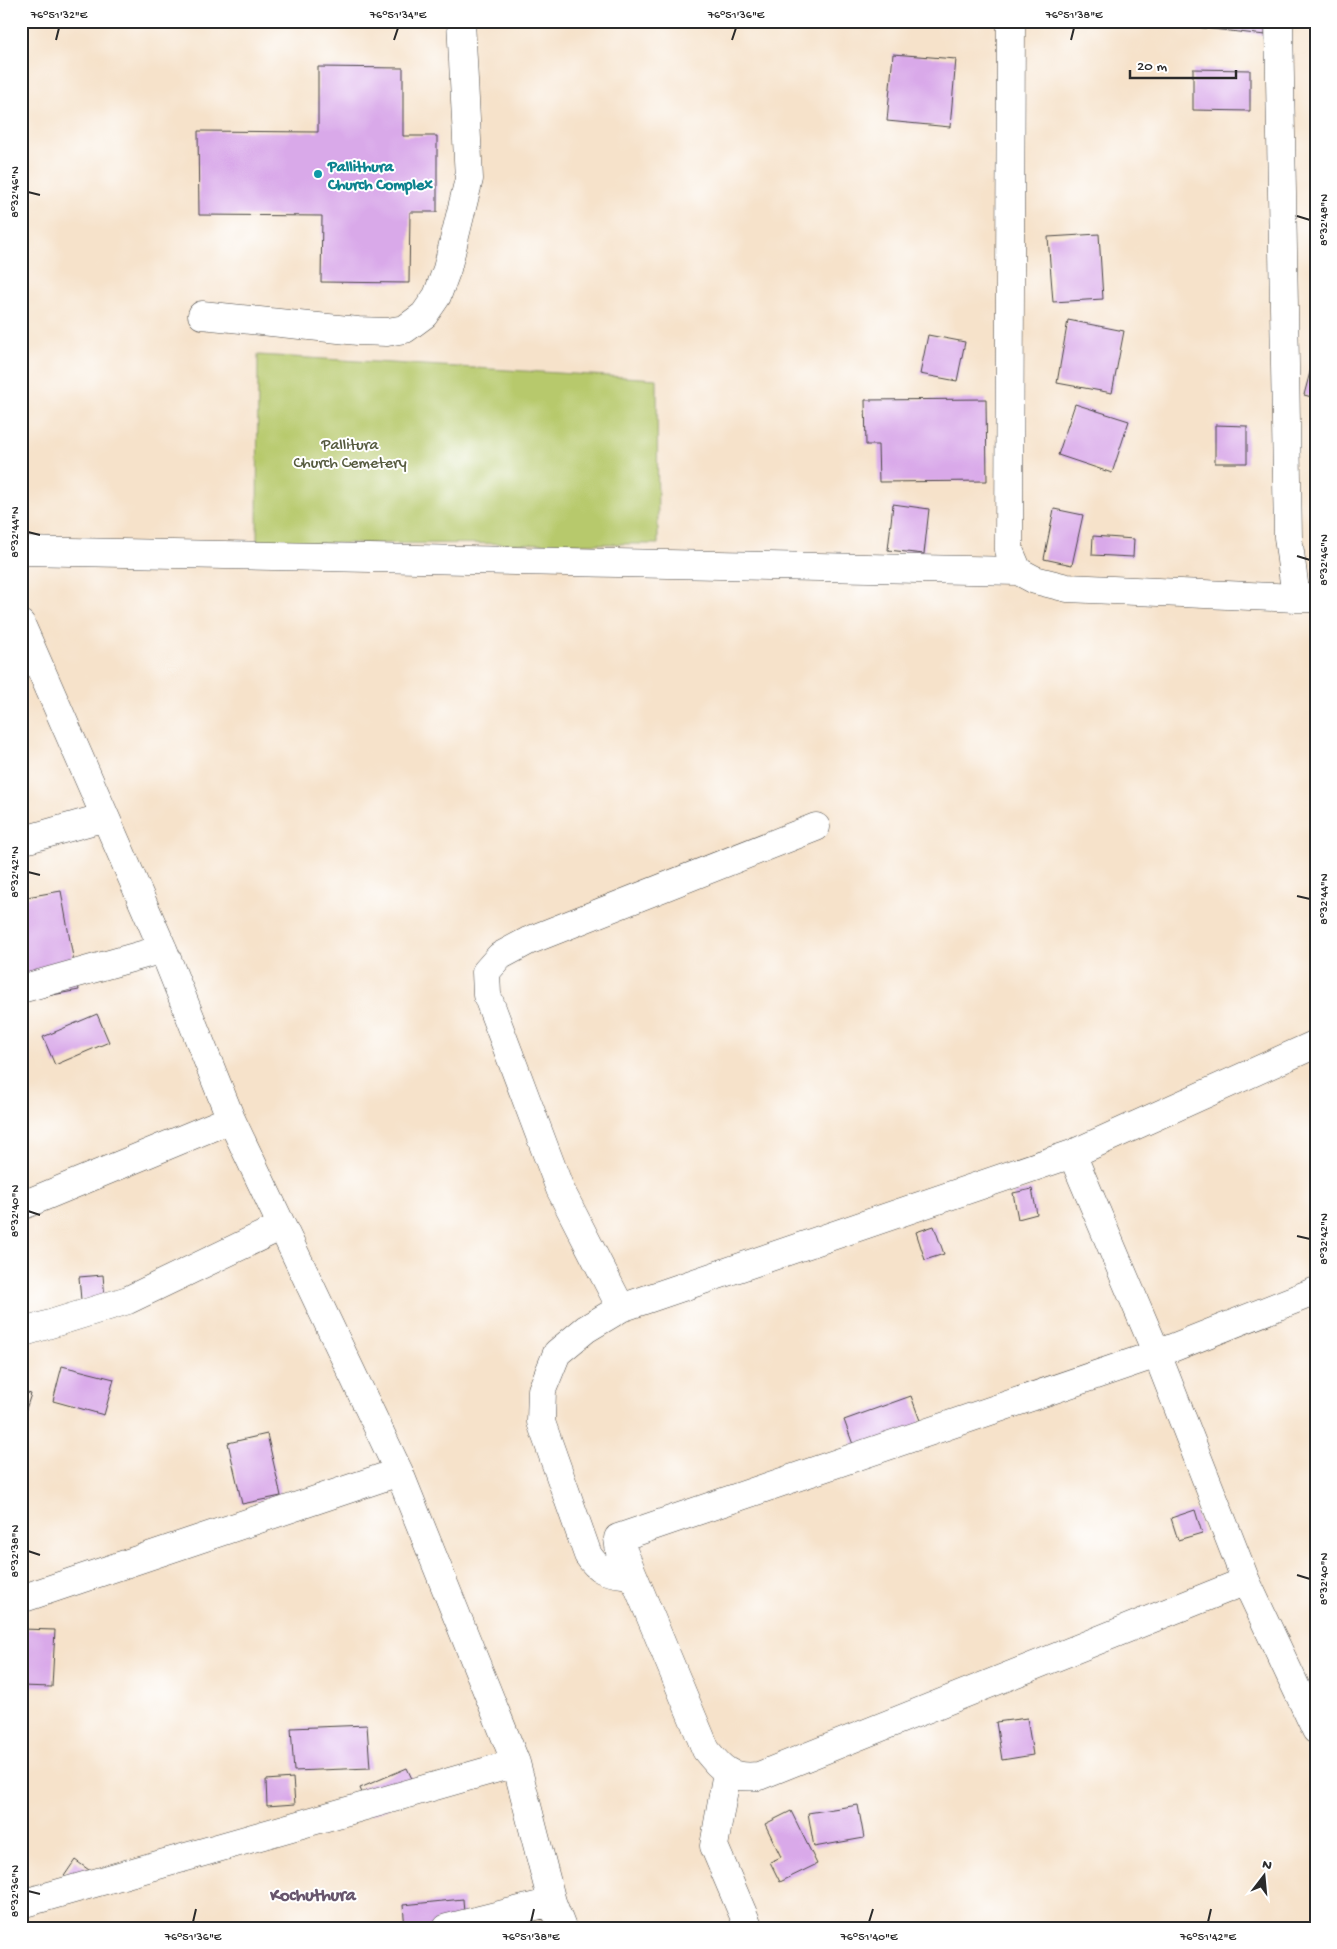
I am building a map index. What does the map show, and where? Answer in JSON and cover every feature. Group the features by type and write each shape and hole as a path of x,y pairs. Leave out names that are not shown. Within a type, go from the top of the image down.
{"street":[{"path":"202,315 358,332 387,332 405,329 424,315 437,296 447,269 469,179 461,21"},
{"path":"1011,21 1008,550 1018,571"},
{"path":"21,551 1018,571 1035,580 1067,588 1306,598 1288,537 1279,21"},
{"path":"21,624 163,949 231,1120 399,1472 516,1763 552,1902 562,1928"},
{"path":"21,840 105,817"},
{"path":"621,1308 560,1190 487,995 486,972 500,956 528,941 816,827"},
{"path":"21,989 163,949"},
{"path":"618,1538 623,1574 608,1572 595,1565 588,1555 541,1422 542,1390 557,1353 586,1329 621,1308 1072,1154 1316,1044"},
{"path":"21,1206 231,1120"},
{"path":"1072,1154 1157,1354 1246,1581 1315,1724"},
{"path":"21,1333 128,1300 282,1226"},
{"path":"618,1538 1157,1354 1316,1291"},
{"path":"21,1599 399,1472"},
{"path":"618,1538 706,1750 727,1772 744,1777 760,1776 1246,1581"},
{"path":"21,1904 516,1763"},
{"path":"727,1772 714,1846 749,1928"},
{"path":"447,1928 552,1902"}],"green space":[{"name":"Pallitura Church Cemetery","path":"258,355 657,379 658,544 257,543"}],"building":[{"path":"1170,21 1266,21 1265,35 1169,24"},
{"path":"893,54 956,59 950,127 887,121"},
{"name":"Pallithura Church Complex","path":"318,67 403,68 403,136 437,136 437,212 410,212 409,283 321,282 322,216 199,215 198,131 318,132"},
{"path":"1193,69 1250,70 1250,111 1193,110"},
{"path":"1099,234 1103,299 1053,302 1048,237"},
{"path":"1068,320 1124,331 1112,393 1057,383"},
{"path":"928,335 965,342 957,381 920,374"},
{"path":"1316,353 1316,398 1304,395"},
{"path":"986,399 987,481 879,482 878,445 866,445 865,400"},
{"path":"1075,404 1129,421 1112,473 1058,455"},
{"path":"1215,425 1247,426 1247,463 1215,463"},
{"path":"893,504 929,509 924,554 888,550"},
{"path":"1054,509 1083,515 1072,565 1044,559"},
{"path":"1093,536 1134,539 1133,557 1092,555"},
{"path":"61,891 79,990 31,999 21,945 21,898"},
{"path":"97,1014 109,1042 55,1065 43,1037"},
{"path":"1032,1189 1037,1214 1018,1219 1013,1193"},
{"path":"934,1226 944,1254 925,1260 916,1232"},
{"path":"103,1275 105,1299 81,1300 79,1277"},
{"path":"62,1366 114,1379 104,1415 53,1401"},
{"path":"21,1391 31,1394 24,1415 21,1414"},
{"path":"911,1396 922,1426 855,1450 844,1420"},
{"path":"267,1434 281,1496 242,1504 228,1443"},
{"path":"1195,1510 1202,1533 1178,1540 1171,1518"},
{"path":"21,1629 55,1630 52,1687 21,1686"},
{"path":"1027,1718 1033,1755 1002,1760 996,1722"},
{"path":"367,1725 370,1768 294,1771 291,1728"},
{"path":"407,1768 419,1794 371,1815 360,1788"},
{"path":"293,1778 295,1804 267,1806 266,1780"},
{"path":"858,1805 864,1838 814,1847 808,1813"},
{"path":"791,1811 817,1864 780,1882 770,1862 781,1857 765,1824"},
{"path":"75,1860 96,1875 58,1885"},
{"path":"463,1899 465,1928 405,1928 403,1905"}],"place":[{"name":"Pallithura Church Complex","path":"318,174"}],"district":[{"name":"Kochuthura","path":"313,1894"}]}
